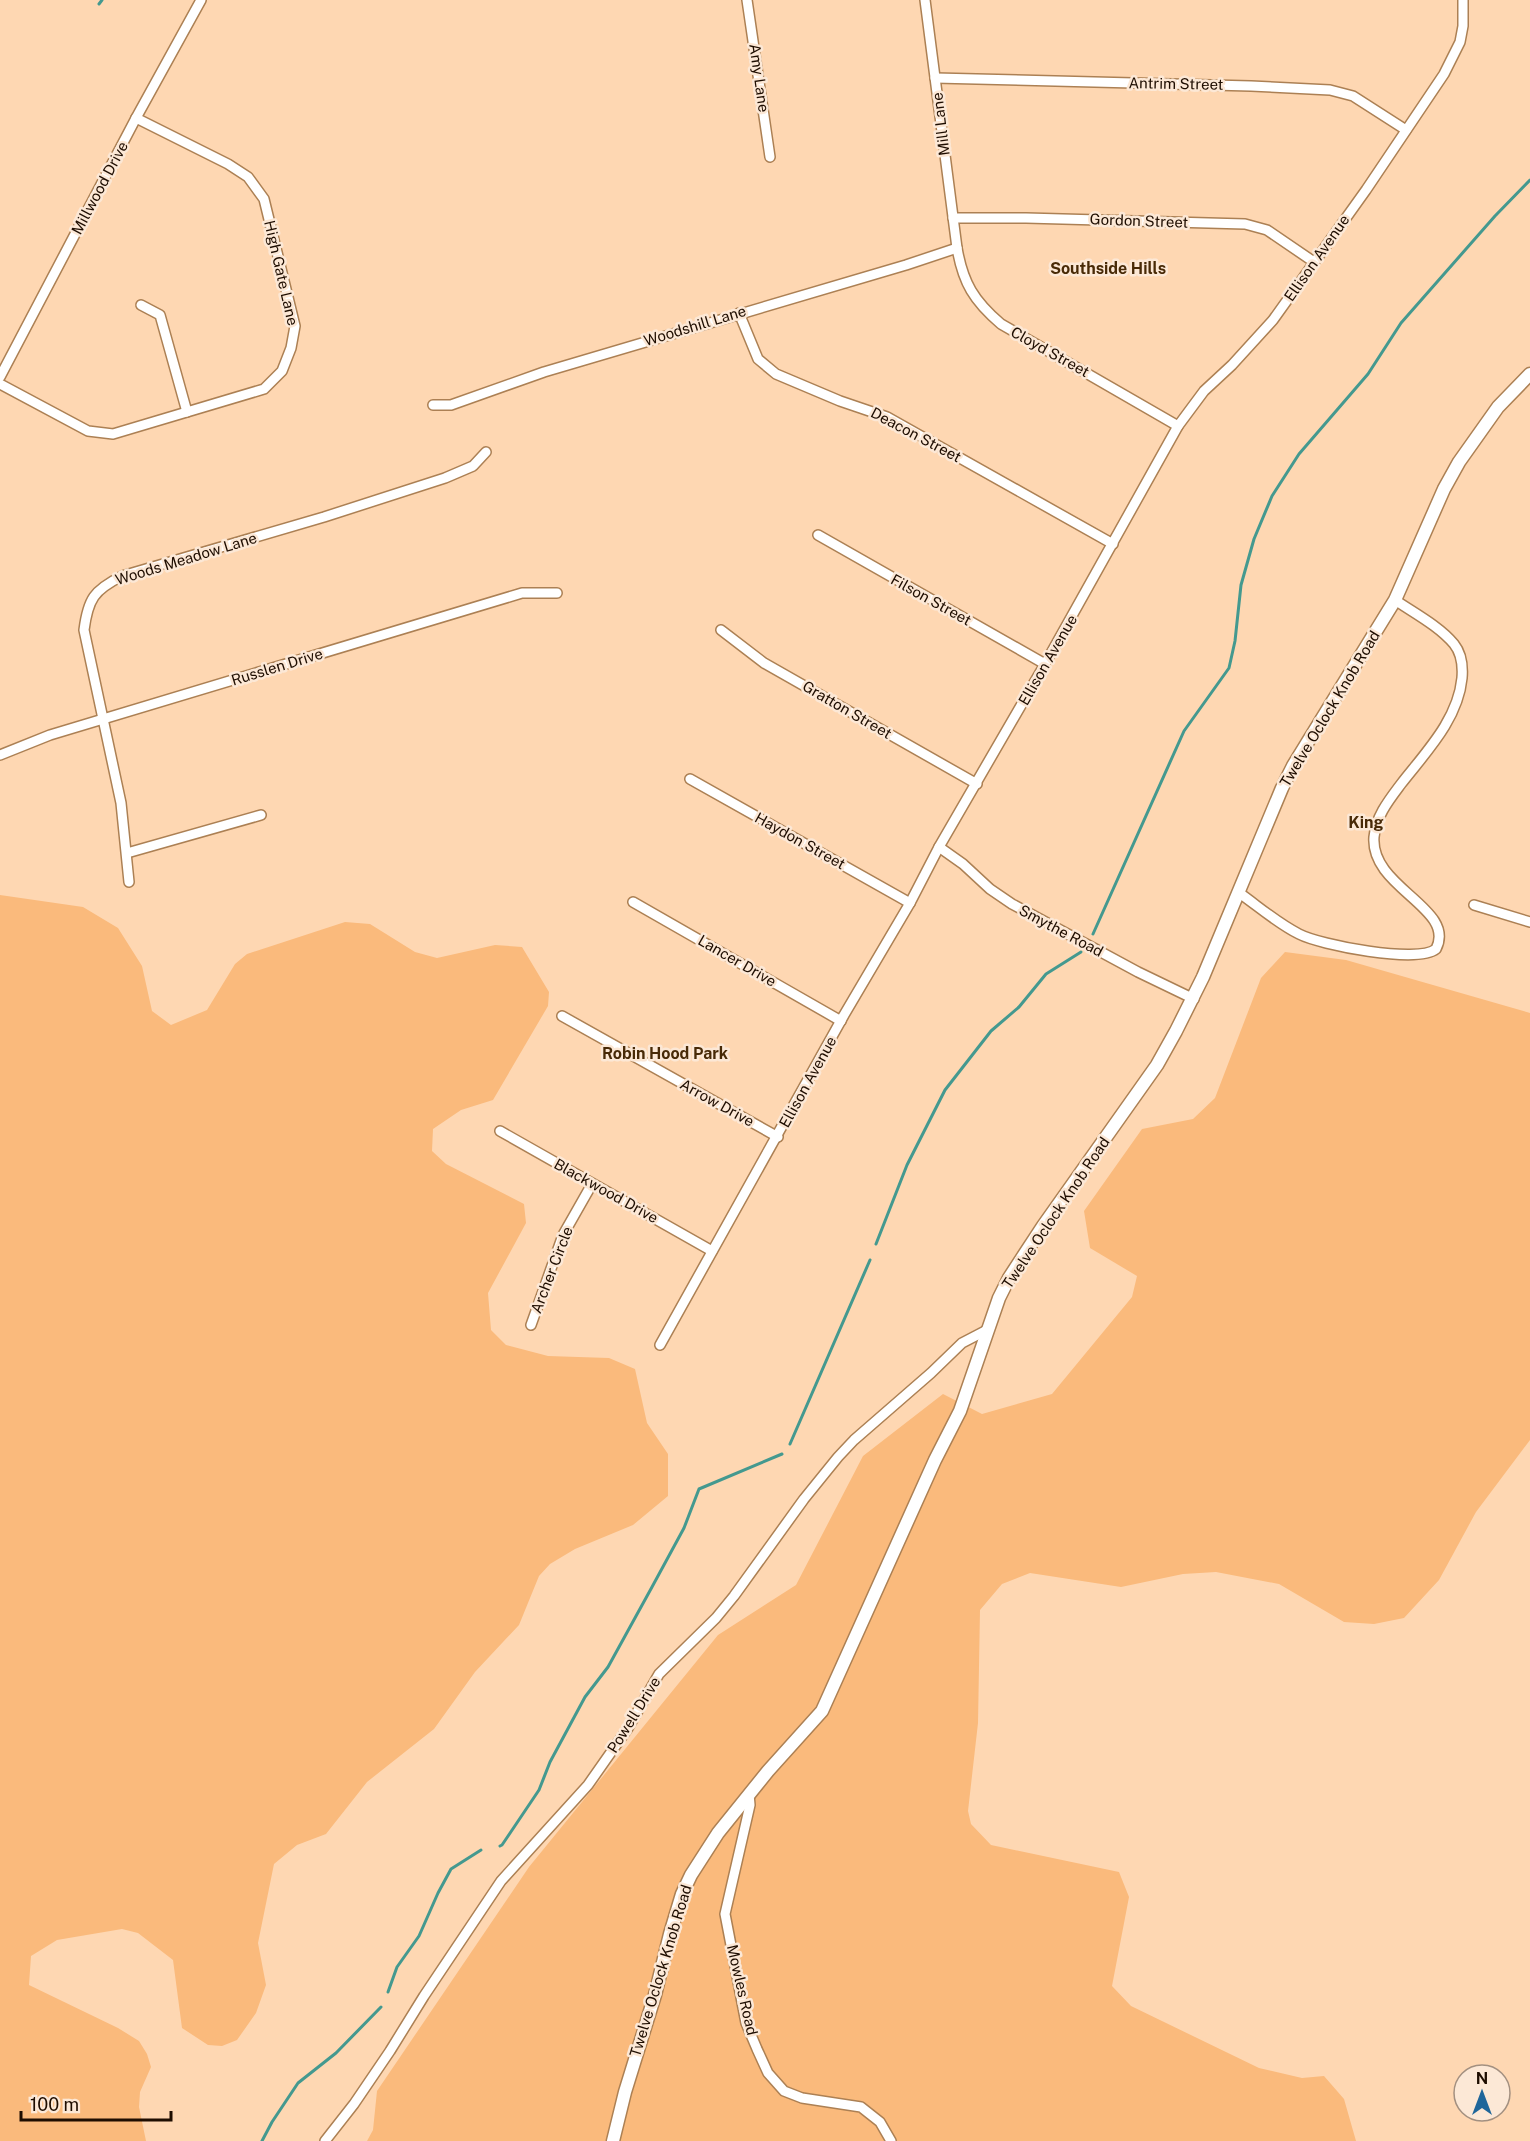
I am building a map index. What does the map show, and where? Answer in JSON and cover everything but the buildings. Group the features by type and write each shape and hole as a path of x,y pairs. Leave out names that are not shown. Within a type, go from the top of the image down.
{"street":[{"name":"Millwood Drive","path":"0,377 136,118 201,0"},
{"name":"Amy Lane","path":"747,0 770,157"},
{"name":"Mill Lane","path":"925,0 957,248"},
{"name":"Ellison Avenue","path":"660,1345 1178,426 1204,391 1273,320 1406,130 1454,56 1463,26 1463,0"},
{"name":"Antrim Street","path":"935,78 1330,90 1353,96 1406,130"},
{"name":"High Gate Lane","path":"0,384 88,431 113,435 264,389 282,371 291,348 295,326 264,199 248,177 228,164 136,118"},
{"name":"Gordon Street","path":"953,218 1245,224 1267,230 1314,262"},
{"name":"Woodshill Lane","path":"433,405 451,405 544,372 957,248"},
{"name":"Cloyd Street","path":"957,248 962,272 970,291 982,307 1001,324 1178,426"},
{"path":"141,305 160,315 187,412"},
{"name":"Deacon Street","path":"739,313 758,359 776,374 840,401 887,417 1113,544"},
{"name":"Twelve Oclock Knob Road","path":"613,2141 682,1894 702,1856 718,1833 822,1711 935,1460 960,1411 987,1330 1009,1278 1083,1168 1158,1065 1194,999 1293,766 1395,600 1444,489 1459,462 1498,407 1530,374"},
{"name":"Woods Meadow Lane","path":"129,882 121,803 84,630 91,601 97,591 122,576 324,517 445,478 474,466 486,452"},
{"name":"Filson Street","path":"818,535 1045,664"},
{"name":"Russlen Drive","path":"0,755 50,735 522,593 557,593"},
{"path":"1238,891 1289,928 1313,940 1394,955 1427,954 1436,949 1440,936 1435,920 1385,873 1374,848 1374,838 1381,813 1449,718 1457,700 1463,668 1462,659 1453,642 1395,600"},
{"name":"Gratton Street","path":"721,630 764,663 977,784"},
{"name":"Haydon Street","path":"690,779 910,903"},
{"path":"127,853 261,815"},
{"name":"Smythe Road","path":"939,847 1011,904 1138,972 1194,999"},
{"name":"Lancer Drive","path":"633,902 841,1021"},
{"path":"1474,905 1530,922"},
{"name":"Arrow Drive","path":"562,1016 778,1137"},
{"name":"Blackwood Drive","path":"500,1131 712,1251"},
{"name":"Archer Circle","path":"531,1325 563,1234 592,1184"},
{"name":"Powell Drive","path":"325,2141 384,2060 501,1881 588,1785 628,1728 659,1674 716,1618 838,1456 932,1373 962,1343 987,1330"},
{"name":"Mowles Road","path":"749,1794 750,1805 725,1914 746,2023 768,2073 784,2091 802,2098 861,2107 880,2122 891,2141"}],"shaded area":[{"path":"0,895 83,907 118,928 142,966 152,1011 171,1025 207,1010 235,964 247,954 345,922 370,924 415,952 437,958 495,945 522,947 549,992 548,1006 493,1100 461,1110 433,1129 432,1151 446,1164 524,1204 526,1223 488,1293 491,1330 506,1345 548,1356 609,1358 635,1369 647,1423 668,1454 668,1496 633,1525 575,1549 550,1564 539,1576 519,1625 475,1672 434,1729 367,1782 326,1834 297,1845 274,1864 258,1943 266,1985 256,2013 237,2040 222,2046 208,2045 182,2028 173,1960 138,1933 122,1929 57,1940 31,1956 29,1985 118,2028 139,2041 147,2054 151,2067 140,2092 139,2107 146,2141 0,2141"},
{"path":"1285,952 1346,960 1530,1013 1530,1440 1476,1512 1439,1580 1404,1618 1374,1624 1344,1622 1279,1584 1216,1572 1183,1574 1121,1587 1030,1573 1002,1584 980,1610 978,1723 968,1811 971,1824 991,1845 1119,1872 1129,1897 1112,1986 1131,2006 1259,2068 1302,2078 1324,2076 1344,2099 1356,2141 367,2141 373,2130 377,2091 529,1867 718,1635 796,1585 863,1456 943,1394 982,1414 1052,1394 1132,1297 1137,1276 1090,1248 1084,1211 1142,1129 1193,1119 1215,1098 1261,978"}],"waterway":[{"path":"99,4 102,0"},
{"path":"1093,934 1184,731 1229,668 1235,641 1241,585 1254,539 1272,496 1299,454 1368,374 1401,323 1495,216 1530,180"},
{"path":"876,1244 907,1165 945,1090 991,1031 1019,1007 1046,974 1081,952"},
{"path":"790,1444 870,1260"},
{"path":"500,1846 539,1790 550,1762 585,1697 608,1667 684,1528 699,1489 782,1454"},
{"path":"388,1992 397,1967 419,1936 451,1869 481,1850"},
{"path":"262,2141 298,2083 336,2053 381,2007"}],"district":[{"name":"Southside Hills","path":"1108,268"},
{"name":"King","path":"1366,822"},
{"name":"Robin Hood Park","path":"665,1053"}]}
